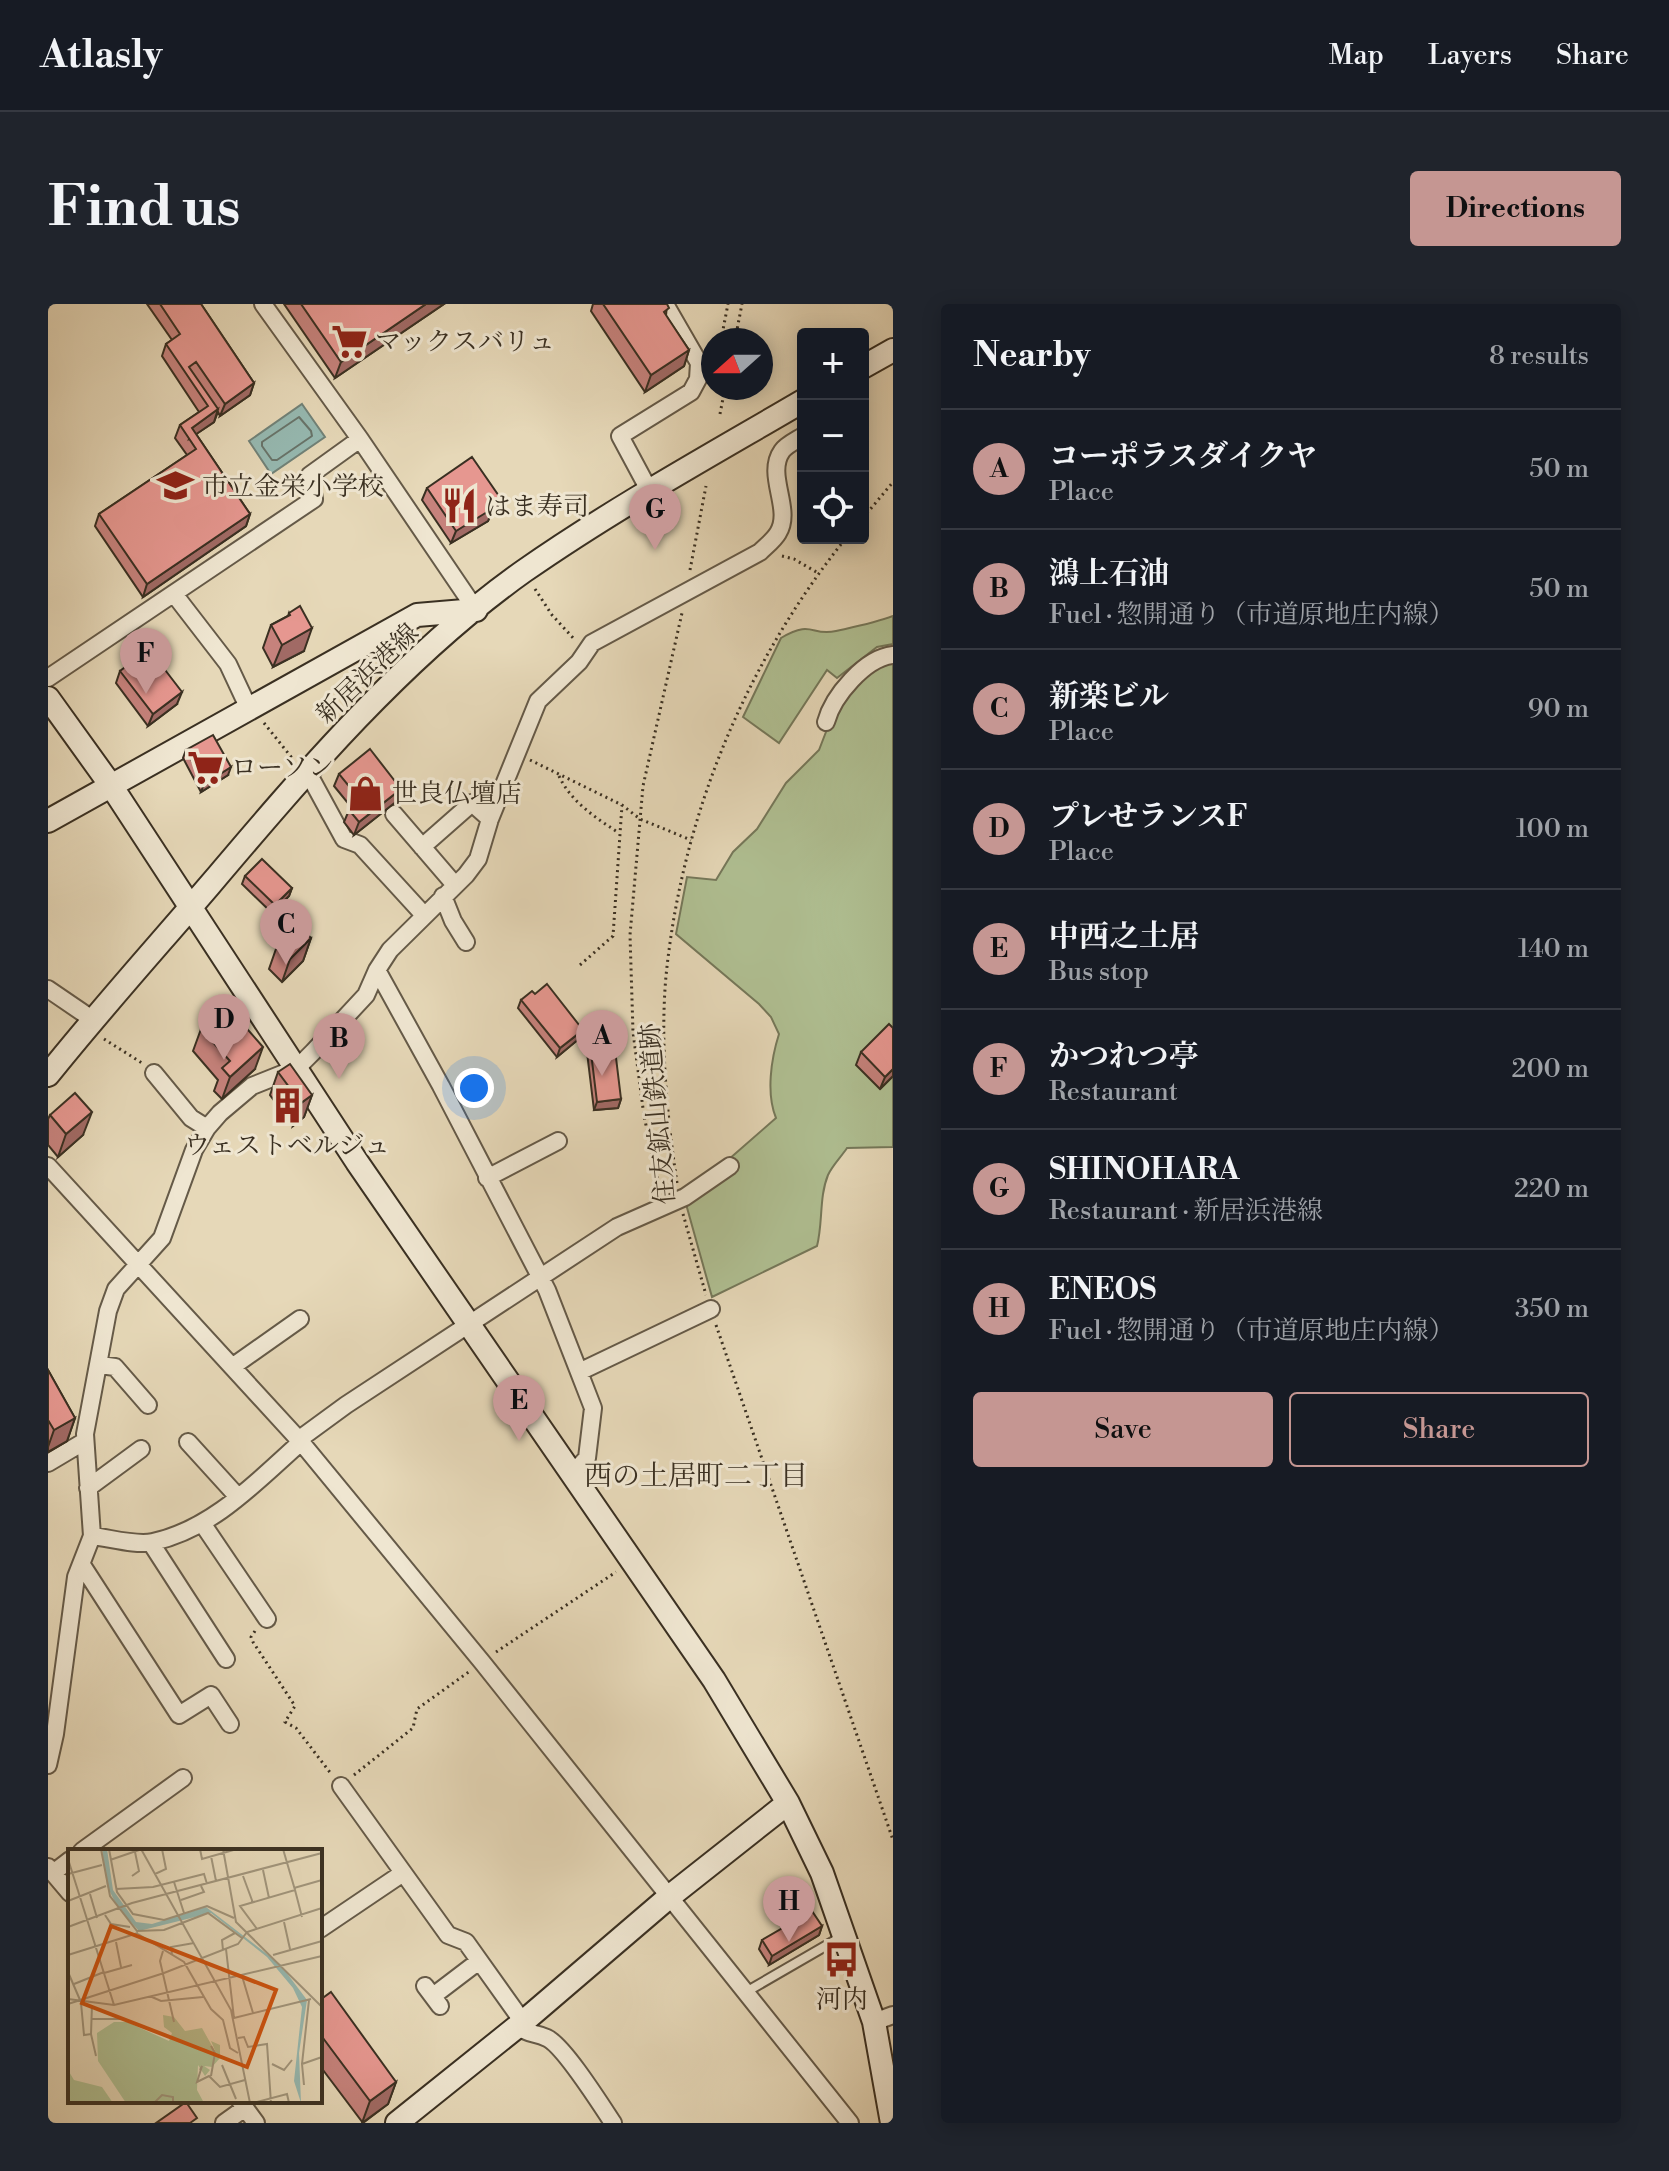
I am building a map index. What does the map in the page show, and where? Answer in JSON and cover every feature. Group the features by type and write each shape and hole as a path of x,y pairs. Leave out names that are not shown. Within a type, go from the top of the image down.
{"street":[{"path":"48,821 417,615 476,610 360,439 263,304"},
{"path":"649,490 620,436 691,392 698,379 699,363 665,304"},
{"path":"869,364 893,350"},
{"name":"新居浜港線","path":"48,1075 307,771 407,669 523,572 649,490 797,404"},
{"path":"48,678 314,499 310,475 360,439"},
{"path":"48,1765 55,1734 71,1603 76,1577 92,1536 85,1441 108,1311 116,1289 162,1238 194,1150 220,1113 252,1086 297,1068 366,995 390,950 478,859 490,819 538,701 579,662 592,643 760,552 779,533 783,518 778,470 782,451 797,440"},
{"path":"174,594 228,664 250,708"},
{"path":"826,722 829,709 852,681 883,656 893,655"},
{"path":"48,698 112,787 357,1162 714,1680 788,1803 822,1873 845,1934 884,2018 886,2119"},
{"path":"307,771 344,839 360,845 424,915"},
{"path":"422,847 472,803 490,819"},
{"path":"394,814 422,847 449,890 453,921 466,942"},
{"path":"377,970 547,1290 579,1372 593,1408 587,1458 573,1473"},
{"path":"48,989 89,1024"},
{"path":"154,1073 191,1118 207,1128"},
{"path":"487,1178 558,1141"},
{"path":"48,1166 301,1442 482,1662 850,2123"},
{"path":"92,1536 151,1543 202,1523 238,1497 301,1442 305,1435 346,1405 617,1227 685,1197 730,1166"},
{"path":"579,1372 711,1309"},
{"path":"232,1367 300,1319"},
{"path":"100,1365 115,1367 148,1405"},
{"path":"48,1463 85,1441"},
{"path":"188,1442 238,1497"},
{"path":"88,1488 141,1449"},
{"path":"202,1523 267,1619"},
{"path":"151,1543 226,1659"},
{"path":"82,1565 179,1715 211,1695 230,1724"},
{"path":"85,1849 183,1778"},
{"path":"341,1786 448,1935 466,1942 528,2034 547,2038 589,2085 613,2123"},
{"path":"397,2123 520,2024 669,1897 788,1803"},
{"path":"68,1861 50,1870 68,1891"},
{"path":"322,1928 403,1873"},
{"path":"433,1996 479,1961"},
{"path":"224,2123 242,2104 256,2123"}],"lane":[{"path":"745,1992 845,1934"}],"path":[{"path":"723,328 728,304"},
{"path":"737,328 742,304"},
{"path":"720,414 723,400"},
{"path":"869,511 893,482"},
{"path":"671,1201 644,1116 633,1032 630,935 643,786 706,486"},
{"name":"住友鉱山鉄道跡","path":"841,544 776,637 742,701 719,756 691,840 675,908 666,979 671,1201 893,1840"},
{"path":"760,552 794,559 818,573"},
{"path":"523,572 552,615 586,650"},
{"path":"250,708 287,753 307,771"},
{"path":"516,753 622,805 640,819 691,840"},
{"path":"558,773 565,789 591,815 619,833"},
{"path":"580,965 613,936 622,805"},
{"path":"89,1024 154,1073"},
{"path":"267,1619 251,1637 295,1706 285,1722 296,1728 341,1786 413,1728 417,1709 633,1561"}],"green space":[{"path":"893,616 893,644 877,647 837,678 827,670 779,743 743,717 781,638 800,630 828,632"},
{"path":"893,657 893,1147 847,1148 825,1183 817,1246 712,1297 686,1204 728,1160 776,1118 771,1098 771,1076 779,1034 771,1017 759,1004 676,934 687,877 716,880 733,852 757,829 786,783 819,750 831,719 858,682"}],"water":[{"path":"302,404 325,437 271,474 249,441"}],"building":[{"path":"160,304 201,304 254,383 225,404 196,362 189,367 218,409 192,428 250,514 147,584 99,514 196,449 180,425 208,406 166,344 180,334"},
{"name":"マックスバリュ","path":"301,304 426,304 341,362"},
{"path":"603,304 667,304 669,308 664,312 689,350 651,375"},
{"name":"はま寿司","path":"472,457 501,499 490,506 492,509 456,531 427,488"},
{"path":"300,606 312,628 282,645 271,625"},
{"path":"149,649 182,692 153,714 120,671"},
{"name":"ローソン","path":"213,735 231,767 204,784 186,750"},
{"name":"世良仏壇店","path":"370,749 401,789 359,822 349,810 361,801 339,774"},
{"path":"262,859 292,888 275,905 245,876"},
{"path":"298,925 311,938 290,959 277,946"},
{"path":"547,984 583,1030 560,1048 521,1000"},
{"path":"227,1006 263,1047 230,1077 222,1068 230,1061 201,1029"},
{"path":"889,1024 893,1028 893,1069 885,1077 861,1052"},
{"path":"613,1033 621,1099 597,1102 589,1036"},
{"path":"290,1064 312,1095 301,1103 278,1072"},
{"path":"75,1093 92,1112 66,1134 50,1115"},
{"path":"48,1370 75,1418 54,1430 48,1420"},
{"path":"812,1911 822,1926 772,1956 762,1940"},
{"path":"331,1992 396,2082 370,2101 322,2037 322,1999"},
{"path":"185,2103 197,2118 190,2123 156,2123"}],"place":[{"name":"マックスバリュ","path":"349,341"},
{"name":"市立金栄小学校","path":"176,486"},
{"name":"はま寿司","path":"459,506"},
{"name":"SHINOHARA","path":"655,550"},
{"name":"かつれつ亭","path":"146,694"},
{"name":"ローソン","path":"205,767"},
{"name":"世良仏壇店","path":"366,793"},
{"name":"新楽ビル","path":"286,965"},
{"name":"プレせランスF","path":"224,1060"},
{"name":"コーポラスダイクヤ","path":"602,1076"},
{"name":"鴻上石油","path":"339,1079"},
{"name":"ウェストベルジュ","path":"287,1106"},
{"name":"中西之土居","path":"519,1441"},
{"name":"ENEOS","path":"789,1942"},
{"name":"河内","path":"842,1960"}],"district":[{"name":"西の土居町二丁目","path":"696,1475"}]}
